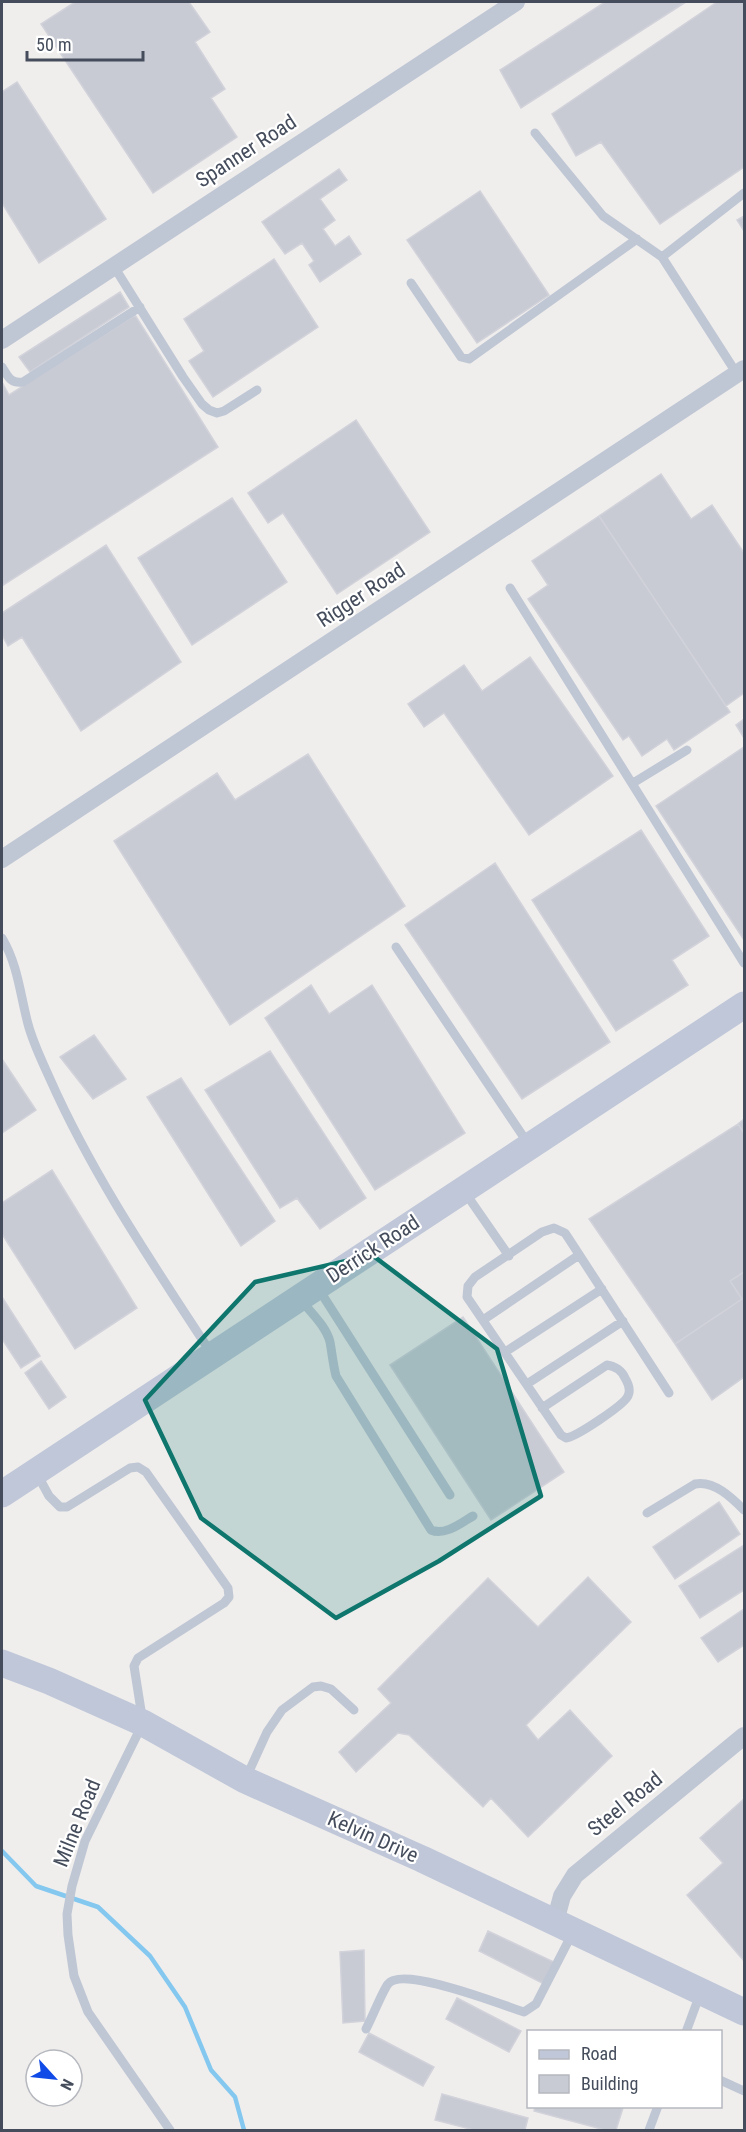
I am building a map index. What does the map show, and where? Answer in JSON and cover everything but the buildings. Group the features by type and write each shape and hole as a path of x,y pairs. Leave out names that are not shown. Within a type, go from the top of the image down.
{"street":[{"name":"Spanner Road","path":"2,340 516,2"},
{"name":"Rigger Road","path":"2,859 741,371"},
{"name":"Derrick Road","path":"2,1494 744,1005"},
{"name":"Kelvin Drive","path":"2,1663 49,1681 143,1723 245,1780 744,2012"},
{"name":"Steel Road","path":"564,1927 562,1896 575,1875 744,1736"}],"lane":[{"path":"536,133 603,216 662,256 741,371"},
{"path":"662,256 744,194"},
{"path":"411,283 461,357 469,359 637,239"},
{"path":"113,265 202,404 209,410 224,411 257,390"},
{"path":"2,367 10,380 16,383 23,382 140,307"},
{"path":"510,588 744,963"},
{"path":"633,783 687,750"},
{"path":"2,938 14,964 34,1043 80,1141 111,1197 212,1356"},
{"path":"396,947 530,1147"},
{"path":"463,1190 509,1256"},
{"path":"542,1408 607,1365 618,1370 629,1386 628,1396 622,1403 571,1437 566,1438 561,1435 542,1408 467,1297 468,1286 475,1277 542,1233 554,1228 565,1233 669,1393"},
{"path":"483,1320 579,1255"},
{"path":"506,1352 602,1289"},
{"path":"308,1292 450,1496"},
{"path":"308,1292 326,1330 336,1376 431,1530 437,1533 443,1532 473,1516"},
{"path":"527,1384 623,1322"},
{"path":"36,1472 49,1496 60,1507 67,1507 129,1468 138,1467 146,1472 228,1588 229,1597 224,1603 138,1658 134,1666 139,1686 143,1723"},
{"path":"647,1513 695,1484 703,1482 724,1492 744,1510"},
{"path":"245,1780 267,1732 282,1710 313,1687 321,1686 331,1689 354,1710"},
{"name":"Milne Road","path":"143,1723 85,1841 72,1886 67,1914 70,1957 74,1976 88,2012 170,2130"},
{"path":"366,2029 388,1983 396,1977 443,1985 524,2012 536,2004 564,1927"},
{"path":"686,2030 701,1992"},
{"path":"722,2081 744,2091"},
{"path":"649,2130 657,2108"}],"highlighted area":[{"path":"372,1255 497,1349 541,1496 439,1561 336,1618 201,1518 145,1400 255,1282"}],"waterway":[{"path":"2,1851 36,1886 98,1907 150,1956 185,2007 211,2070 235,2097 244,2130"}]}
